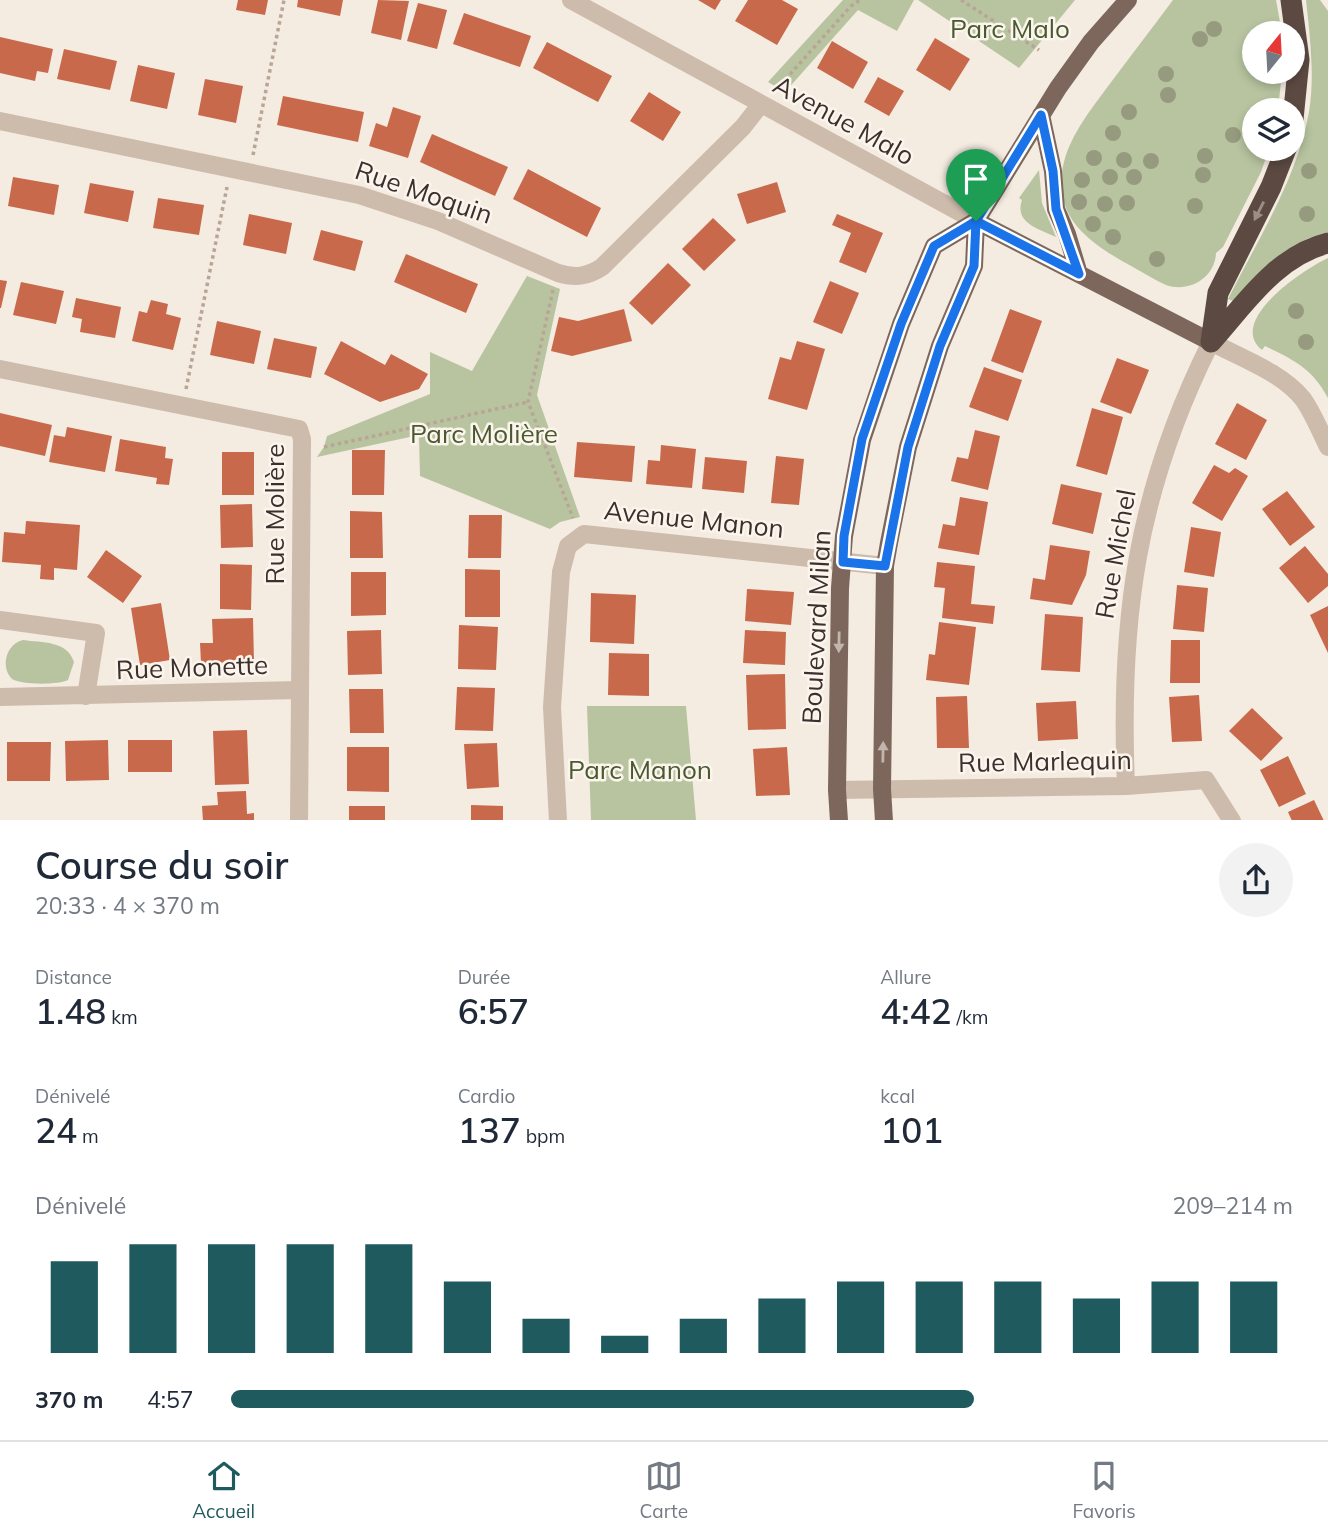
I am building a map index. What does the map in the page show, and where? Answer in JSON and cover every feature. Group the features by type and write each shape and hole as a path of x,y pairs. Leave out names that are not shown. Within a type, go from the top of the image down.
{"highway":[{"path":"1291,0 1299,60 1295,98"},
{"path":"1211,342 1218,293 1281,161"},
{"path":"1211,342 1274,272 1298,254 1328,243"}],"main road":[{"name":"Boulevard Milan","path":"839,820 837,790 844,536 862,439 905,314 934,246 976,221 1075,64 1128,0"},
{"path":"1041,115 1053,171 1056,209 1079,274"},
{"name":"Boulevard Milan","path":"884,820 885,566 908,447 940,346 974,266 976,221"},
{"name":"Avenue Malo","path":"976,221 1211,342"}],"street":[{"name":"Avenue Malo","path":"571,0 976,221"},
{"name":"Rue Moquin","path":"0,121 359,195 439,221 558,272 576,277 602,267 743,127 761,104"},
{"name":"Avenue Malo","path":"1211,342 1276,376 1294,389 1308,408 1328,447"},
{"name":"Rue Michel","path":"1126,786 1123,715 1125,667 1131,593 1139,541 1163,452 1211,342"},
{"name":"Rue Molière","path":"0,369 299,429 302,439 299,820"},
{"name":"Avenue Manon","path":"558,820 552,707 561,572 568,545 584,534 885,566"},
{"name":"Rue Monette","path":"0,620 96,633 86,696"},
{"name":"Rue Monette","path":"0,697 300,690"},
{"name":"Rue Marlequin","path":"837,790 1126,786 1206,780 1231,820"}],"path":[{"path":"253,157 284,0"},
{"path":"776,90 851,6 860,0"},
{"path":"961,0 1039,50"},
{"path":"185,391 228,182"},
{"path":"554,286 528,402 573,518"},
{"path":"324,447 528,402"}],"green space":[{"name":"Parc Malo","path":"843,0 914,0 897,31 858,10 785,92 768,82"},
{"name":"Parc Malo","path":"918,0 1075,0 1019,68"},
{"path":"1173,0 1276,0 1280,21 1242,21 1242,84 1281,84 1279,98 1242,98 1242,161 1265,161 1223,247 1216,253 1211,270 1192,285 1166,285 1117,258 1089,238 1069,214 1063,199 1061,182 1064,162 1072,141 1102,94"},
{"path":"1306,0 1320,0 1328,11 1328,232 1287,250 1264,268 1233,301 1228,299 1296,161 1305,161 1305,129 1312,84"},
{"path":"1039,170 1042,203 1056,237 1025,220 1020,208 1022,200 1019,198"},
{"path":"1328,258 1328,398 1315,379 1301,366 1265,346 1262,350 1254,338 1254,325 1261,311 1287,284"},
{"name":"Parc Molière","path":"527,276 560,289 537,395 580,517 560,522 550,529 420,476 419,435 317,457 327,436 430,394 430,352 472,371"},
{"path":"23,640 53,644 66,650 74,662 68,680 40,684 12,679 6,668 7,656 12,646"},
{"name":"Parc Manon","path":"587,706 686,706 696,820 591,820"}],"building":[{"path":"238,0 268,0 265,15 236,10"},
{"path":"298,0 343,0 340,16 297,7"},
{"path":"378,0 409,1 401,40 371,33"},
{"path":"698,0 721,0 715,10"},
{"path":"748,0 782,0 798,9 777,45 735,21"},
{"path":"418,3 447,10 437,49 407,41"},
{"path":"464,13 531,36 520,67 453,44"},
{"path":"0,37 53,49 48,73 37,71 35,81 0,73"},
{"path":"935,38 970,59 950,91 916,70"},
{"path":"832,41 868,62 853,89 817,68"},
{"path":"547,42 612,76 598,102 533,68"},
{"path":"64,49 117,61 110,90 57,79"},
{"path":"138,65 175,73 167,109 130,101"},
{"path":"878,77 904,91 889,116 864,102"},
{"path":"205,79 243,86 236,123 198,115"},
{"path":"649,92 681,112 663,141 630,121"},
{"path":"283,96 364,112 358,142 277,125"},
{"path":"393,107 421,116 408,158 369,146 376,123 387,127"},
{"path":"432,134 508,167 495,196 420,162"},
{"path":"528,169 601,208 587,237 513,199"},
{"path":"13,177 59,185 54,215 8,206"},
{"path":"777,182 786,212 747,224 737,194"},
{"path":"90,183 134,191 128,222 84,213"},
{"path":"158,198 204,205 199,235 153,228"},
{"path":"249,214 292,223 286,254 243,245"},
{"path":"837,214 883,233 866,273 839,262 851,233 832,225"},
{"path":"713,218 736,240 704,271 682,249"},
{"path":"321,230 363,241 355,271 313,260"},
{"path":"406,254 478,284 466,313 394,282"},
{"path":"668,263 691,285 652,325 629,303"},
{"path":"0,280 7,281 1,308 0,308"},
{"path":"830,281 859,293 842,334 813,322"},
{"path":"21,282 64,291 56,324 13,315"},
{"path":"76,298 121,307 115,338 80,332 82,319 72,317"},
{"path":"151,300 168,304 166,314 181,318 173,350 132,341 139,311 147,313"},
{"path":"624,309 632,341 572,356 551,351 559,317 578,321"},
{"path":"1010,309 1042,321 1023,373 991,361"},
{"path":"217,321 261,331 254,364 210,355"},
{"path":"274,338 317,347 311,378 267,369"},
{"path":"341,341 385,365 391,354 428,374 419,389 380,402 324,374"},
{"path":"797,341 825,349 807,410 768,399 780,357 791,360"},
{"path":"1117,358 1149,370 1131,414 1100,402"},
{"path":"984,367 1022,380 1008,421 969,407"},
{"path":"1237,403 1267,420 1246,460 1215,444"},
{"path":"1092,408 1123,417 1107,475 1076,466"},
{"path":"0,413 52,425 45,456 0,446"},
{"path":"67,427 112,436 105,472 49,462 54,435 65,437"},
{"path":"975,430 1000,436 988,490 951,481 957,457 968,459"},
{"path":"120,439 166,447 165,458 173,459 169,485 156,484 157,478 115,471"},
{"path":"577,442 635,446 632,482 574,477"},
{"path":"661,445 696,449 692,488 646,484 648,460 660,461"},
{"path":"352,450 385,450 384,495 352,495"},
{"path":"222,452 254,452 254,495 222,495"},
{"path":"776,456 804,459 799,505 771,503"},
{"path":"705,457 747,461 744,493 702,489"},
{"path":"1214,465 1229,473 1235,468 1248,476 1222,521 1192,503"},
{"path":"1061,484 1102,493 1093,534 1052,524"},
{"path":"1287,491 1315,527 1290,546 1262,509"},
{"path":"960,497 988,502 979,555 938,548 943,524 955,526"},
{"path":"252,504 253,547 221,548 220,505"},
{"path":"350,511 382,512 383,558 350,558"},
{"path":"469,515 502,515 501,558 468,558"},
{"path":"26,521 80,525 77,570 54,568 54,580 40,579 41,565 2,562 4,532 25,534"},
{"path":"1191,527 1221,532 1214,577 1184,572"},
{"path":"1050,545 1090,551 1086,575 1072,605 1030,599 1033,578 1045,580"},
{"path":"1305,546 1328,574 1328,586 1308,603 1279,568"},
{"path":"106,550 142,576 123,603 87,577"},
{"path":"937,562 975,566 971,604 995,606 993,624 942,618 945,588 934,587"},
{"path":"220,564 252,565 251,610 220,609"},
{"path":"465,569 500,570 500,617 465,617"},
{"path":"351,572 386,572 386,615 351,616"},
{"path":"1177,585 1208,588 1204,632 1173,629"},
{"path":"747,589 794,592 791,625 745,621"},
{"path":"591,593 636,595 634,644 590,642"},
{"path":"161,603 170,660 140,665 131,608"},
{"path":"1328,606 1328,653 1310,615"},
{"path":"1045,614 1083,617 1080,672 1041,670"},
{"path":"253,618 254,662 201,663 200,643 213,643 212,619"},
{"path":"939,622 976,627 969,685 926,680 929,654 935,655"},
{"path":"459,625 498,627 496,670 458,669"},
{"path":"381,630 382,674 348,675 347,631"},
{"path":"745,630 786,632 785,665 743,663"},
{"path":"1171,640 1200,640 1200,683 1170,683"},
{"path":"609,653 649,654 649,696 608,695"},
{"path":"785,674 786,729 748,730 746,675"},
{"path":"457,687 495,688 493,731 455,730"},
{"path":"349,689 383,689 384,733 350,733"},
{"path":"1199,695 1202,741 1172,742 1169,697"},
{"path":"967,696 969,748 937,748 936,697"},
{"path":"1076,701 1078,739 1038,741 1036,703"},
{"path":"1252,708 1283,738 1261,761 1229,731"},
{"path":"247,730 249,784 215,785 213,731"},
{"path":"108,740 109,780 66,781 65,741"},
{"path":"128,740 172,740 172,772 128,772"},
{"path":"7,742 51,742 50,781 7,781"},
{"path":"497,743 499,787 467,789 464,744"},
{"path":"347,747 389,747 389,792 347,791"},
{"path":"787,747 790,795 756,796 753,749"},
{"path":"1288,756 1306,794 1279,807 1260,770"},
{"path":"246,791 247,814 254,813 254,820 203,820 202,806 218,805 217,792"},
{"path":"1314,800 1324,820 1292,820 1288,812"},
{"path":"471,805 503,806 503,820 471,820"},
{"path":"349,806 385,806 385,820 349,820"}],"route":[{"path":"976,221 934,246 901,324 862,439 844,536 843,562 885,566 908,447 940,346 974,266 976,221 1079,274 1056,209 1053,171 1041,115 976,221"}]}
